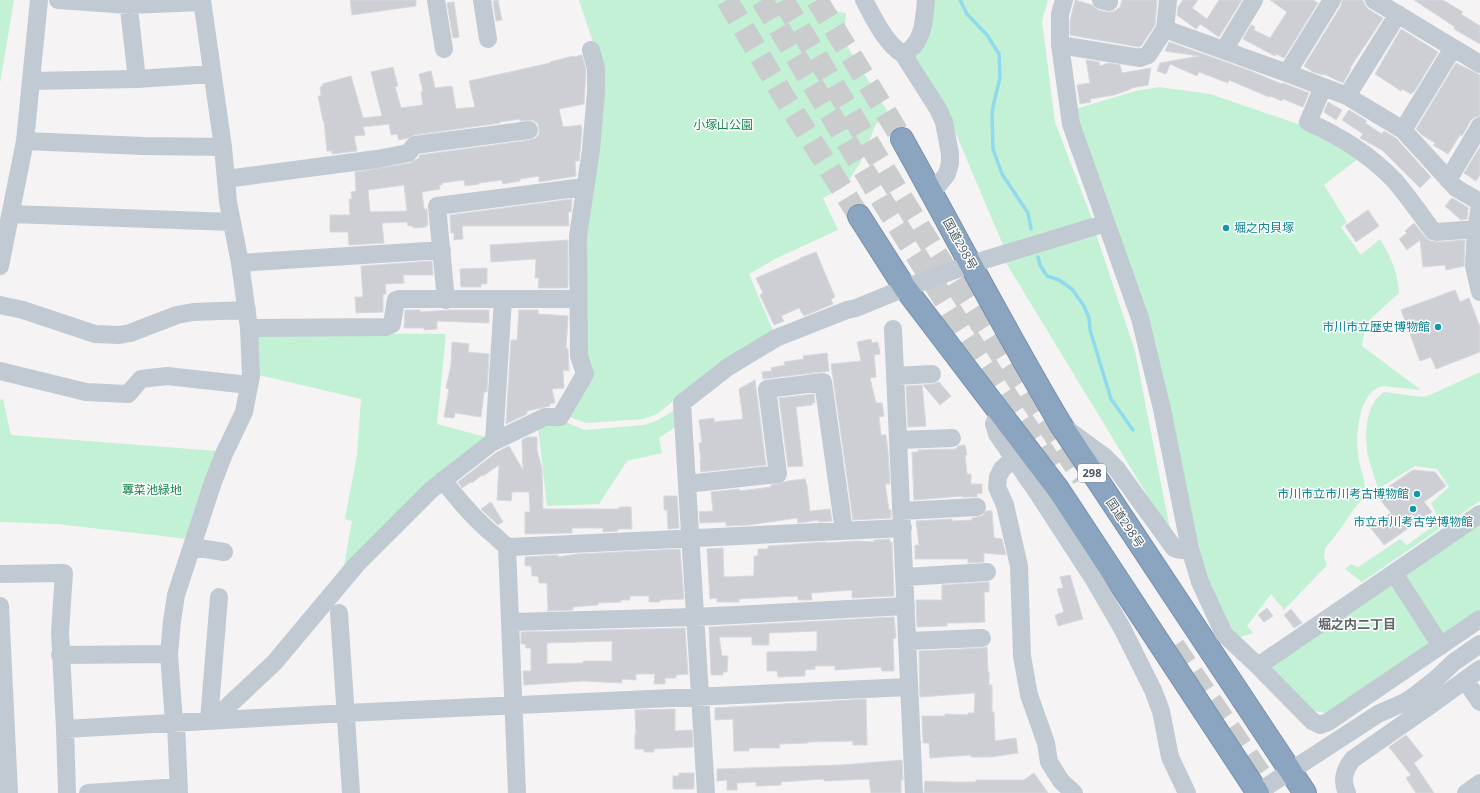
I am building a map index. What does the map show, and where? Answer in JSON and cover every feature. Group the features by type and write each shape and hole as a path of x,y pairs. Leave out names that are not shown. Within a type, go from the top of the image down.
{"highway":[{"name":"国道298号","path":"902,139 1026,366 1061,425 1305,793"},
{"path":"859,216 906,288 1058,489 1258,793"}],"street":[{"path":"0,266 25,141 39,0"},
{"path":"58,0 129,2 202,1 232,222 240,263 249,328 251,376 244,412 224,454 176,595 169,654 179,790 88,793"},
{"path":"436,0 444,49"},
{"path":"482,0 488,38"},
{"path":"864,0 889,41 896,50 903,54 938,109 944,122 950,154 950,163 947,174 932,193"},
{"path":"903,54 911,50 922,30 926,0"},
{"path":"1064,0 1060,14 1060,45 1071,124 1140,318 1162,409 1190,549 1200,582 1224,634 1312,721 1320,725 1419,686 1465,680 1480,669"},
{"path":"1101,0 1109,2 1110,0"},
{"path":"1060,45 1140,58 1148,55 1164,29 1168,0"},
{"path":"1224,50 1254,0"},
{"path":"1287,73 1332,0"},
{"path":"1374,0 1480,64"},
{"path":"129,2 137,79"},
{"path":"1347,96 1398,14"},
{"path":"1164,29 1347,96 1404,130 1456,188 1480,202"},
{"path":"1404,130 1453,48"},
{"path":"211,720 274,663 357,564 431,490 494,441 513,434 545,417 560,417 585,374 579,356 578,236 584,186 591,150 596,86 596,68 591,50"},
{"path":"31,81 137,79 212,74"},
{"path":"1323,87 1308,122 1331,132 1363,153 1383,170 1398,186 1433,231 1476,229"},
{"path":"1448,180 1480,126"},
{"path":"226,179 377,159 408,153 415,145 529,130"},
{"path":"25,141 143,146 223,147"},
{"path":"446,300 437,206 584,186"},
{"path":"1480,206 1476,229 1474,266 1480,292"},
{"path":"11,214 232,222"},
{"path":"706,793 682,403 728,367 776,338 971,264 1106,223"},
{"path":"240,263 442,250"},
{"path":"249,328 386,327 390,326 393,322 394,304 396,300 399,299 579,299"},
{"path":"494,441 503,299"},
{"path":"0,305 23,310 90,332 104,335 130,333 177,315 210,311 246,310"},
{"path":"893,329 903,520 908,687 914,793"},
{"path":"0,371 86,392 121,395 128,394 141,379 161,377 176,377 249,385"},
{"path":"896,376 932,374"},
{"path":"687,484 778,474 767,389 823,382 844,531"},
{"path":"999,412 994,424 997,434 1092,578 1122,628 1140,662 1160,711 1170,757 1187,793"},
{"path":"1061,425 1105,457 1116,468 1174,548 1182,550 1190,549"},
{"path":"899,440 952,438"},
{"path":"1014,458 1002,469 998,477 997,487 1006,505 1019,566 1022,656 1029,695 1046,743 1049,762 1061,781 1074,793"},
{"path":"443,480 478,522 507,546 844,531 977,507"},
{"path":"1258,666 1480,514"},
{"path":"507,546 517,793"},
{"path":"192,547 224,552"},
{"path":"905,577 987,572"},
{"path":"0,574 64,573 60,655 65,729 67,793"},
{"path":"1394,573 1441,646"},
{"path":"211,720 219,597"},
{"path":"0,606 1,657 9,793"},
{"path":"511,622 695,617 906,606"},
{"path":"339,613 351,793"},
{"path":"1258,793 1378,714 1395,697 1419,686 1441,646 1480,619"},
{"path":"907,641 982,638"},
{"path":"1347,793 1345,789 1345,771 1419,686 1433,672 1454,662 1480,644"},
{"path":"60,655 169,654"},
{"path":"1465,680 1480,702"},
{"path":"65,729 346,713 908,687"},
{"path":"1466,793 1480,783"}],"green space":[{"path":"0,0 14,0 0,83"},
{"name":"小塚山公園","path":"579,0 819,0 827,8 846,13 844,41 889,114 876,124 860,163 845,186 823,198 838,230 777,258 749,274 774,333 708,373 657,414 643,419 586,423 570,417 587,366 584,238 595,48"},
{"path":"930,0 1048,0 1042,21 1055,122 1092,219 1003,245 956,134 909,54"},
{"path":"1159,87 1210,94 1298,124 1330,137 1359,158 1324,185 1347,222 1341,227 1361,255 1380,239 1393,265 1397,277 1399,293 1366,323 1362,346 1421,390 1383,386 1374,390 1368,397 1363,406 1360,417 1357,441 1359,460 1365,487 1361,501 1325,548 1324,557 1327,565 1284,610 1271,594 1247,626 1253,633 1237,638 1230,629 1206,581 1077,123 1076,109 1135,91"},
{"path":"1096,234 1135,351 1171,534 1003,258"},
{"path":"253,332 446,334 437,424 489,438 343,571 352,521 345,519 357,455 361,399 259,375"},
{"path":"1480,372 1480,501 1362,582 1345,569 1351,564 1358,567 1400,539 1407,545 1440,521 1431,503 1449,487 1437,469 1415,466 1378,489 1368,456 1366,439 1367,421 1373,404 1384,392 1422,397 1430,395"},
{"name":"蓴菜池緑地","path":"3,399 11,435 217,451 188,539 57,524 0,522 0,400"},
{"path":"676,409 681,423 659,438 662,453 627,461 599,504 547,506 538,427 561,420 584,430 644,425 658,420"},
{"path":"1480,521 1480,613 1441,634 1404,573"},
{"path":"1393,584 1435,644 1326,713 1314,711 1271,669 1272,663"}],"building":[{"path":"350,0 416,0 416,6 352,15"},
{"path":"498,0 502,20 496,21 493,1"},
{"path":"1075,0 1092,5 1098,10 1112,12 1120,8 1122,0 1157,0 1155,25 1139,47 1070,35 1070,21"},
{"path":"1183,0 1198,0 1192,8 1207,19 1219,0 1242,0 1219,37 1200,24 1196,29 1177,15 1178,7"},
{"path":"1270,0 1313,0 1318,3 1284,58 1276,54 1275,56 1243,39 1251,25 1255,27 1254,30 1270,38 1287,12"},
{"path":"1342,0 1363,0 1368,9 1383,18 1350,68 1351,69 1343,83 1324,74 1313,72 1304,66 1341,6"},
{"path":"1414,0 1443,0 1463,12 1461,14 1480,26 1480,44 1454,29 1455,27"},
{"path":"454,2 459,37 453,38 447,3"},
{"path":"1401,29 1438,52 1414,92 1411,94 1402,89 1401,91 1375,74"},
{"path":"1169,42 1309,93 1303,107 1283,99 1282,101 1270,96 1269,97 1229,80 1228,83 1199,72 1197,76 1170,64 1166,74 1157,71 1160,63 1199,56 1165,51"},
{"path":"582,55 586,69 584,104 559,109 563,127 581,125 582,130 579,161 575,161 576,176 539,182 539,176 503,184 502,180 465,186 464,180 442,183 442,185 439,185 440,189 422,192 424,209 427,209 428,225 426,225 426,227 413,228 413,226 408,226 407,222 382,223 384,243 349,245 348,232 330,232 330,215 350,215 349,199 352,199 351,192 356,191 355,172 410,163 419,158 420,155 530,140 536,138 539,134 539,129 538,124 533,120 520,121 520,119 414,135 399,140 397,134 391,135 389,124 363,127 365,135 354,136 357,151 332,154 332,151 327,151 324,121 318,96 321,96 320,87 323,86 322,84 351,76 363,118 382,116 371,72 393,67 398,86 395,87 401,108 423,105 421,92 423,91 419,74 431,71 435,88 452,86 456,109 475,107 469,81","holes":["404,185 407,211 370,212 368,190"]},
{"path":"1086,60 1099,62 1100,66 1108,63 1120,65 1122,73 1151,68 1148,85 1131,88 1114,95 1090,99 1091,102 1080,104 1077,85 1090,83"},
{"path":"1456,63 1480,75 1480,116 1471,120 1462,136 1460,135 1448,154 1433,145 1435,143 1422,135 1416,129"},
{"path":"1328,102 1342,110 1336,120 1324,112"},
{"path":"1349,110 1367,121 1365,123 1382,134 1384,131 1396,138 1431,177 1420,188 1382,150 1360,138 1363,134 1342,120"},
{"path":"1480,147 1480,175 1476,181 1464,173"},
{"path":"1452,198 1469,208 1467,211 1467,219 1461,220 1445,206"},
{"path":"572,199 571,212 568,212 569,226 462,226 463,239 454,240 454,233 451,233 450,215"},
{"path":"1368,210 1379,226 1356,242 1345,226"},
{"path":"1414,223 1430,241 1438,242 1465,240 1464,266 1446,270 1445,265 1423,267 1420,240 1407,250 1399,239 1407,233 1405,231"},
{"path":"568,240 567,288 538,288 539,278 535,278 536,259 491,262 490,245"},
{"path":"816,252 835,297 831,299 833,304 804,316 799,308 781,316 784,321 774,325 760,295 763,293 756,278"},
{"path":"432,261 433,275 403,275 404,283 385,284 386,294 383,294 383,312 356,313 355,297 363,297 361,266"},
{"path":"487,268 487,284 481,284 481,287 461,287 460,269"},
{"path":"1455,290 1460,302 1469,298 1480,327 1480,352 1436,369 1431,357 1420,361 1401,310"},
{"path":"405,310 420,310 420,312 489,310 489,323 437,321 437,329 424,330 424,328 404,328"},
{"path":"519,310 538,310 538,314 568,316 566,348 568,349 569,371 563,370 564,388 552,389 555,403 549,404 550,406 527,411 527,414 506,424 511,340 517,340"},
{"path":"871,339 872,343 878,342 880,354 874,355 876,377 870,378 876,403 882,403 884,416 879,417 881,435 886,435 890,484 885,484 889,510 891,510 891,518 853,520 831,364 861,361 857,342"},
{"path":"452,342 469,344 468,352 489,354 487,392 484,392 481,417 455,413 454,418 444,417 449,389 446,388 451,365"},
{"path":"827,353 829,371 763,379 762,372 772,371 771,368 785,365 784,362 804,359 803,356"},
{"path":"755,380 766,465 701,472 699,443 702,442 699,420 714,418 714,422 743,419 739,389"},
{"path":"939,382 951,396 940,405 923,385"},
{"path":"922,385 926,426 908,427 906,386"},
{"path":"814,394 815,403 812,403 812,405 796,407 803,466 788,467 779,398"},
{"path":"527,437 537,437 537,450 542,469 543,509 619,509 619,507 631,507 632,529 618,529 618,531 603,532 603,528 572,528 572,533 525,534 525,512 530,512 529,492 512,492 511,501 497,500 499,465 462,488 458,482 497,452 509,446 523,470 522,440"},
{"path":"965,445 967,455 965,455 967,474 971,474 971,484 982,484 982,493 977,494 977,497 962,496 914,500 912,452 918,452 918,450 956,449 958,446"},
{"name":"市立市川考古学博物館","path":"1413,470 1435,472 1446,486 1424,502 1432,512 1384,545 1370,527 1391,513 1376,495"},
{"path":"805,479 810,511 830,509 832,521 819,522 819,520 798,523 797,518 749,525 726,526 726,522 700,523 699,512 713,511 711,492 739,489 739,491 771,487 771,485 788,481"},
{"path":"664,496 677,496 679,528 668,529 667,510 664,510"},
{"path":"491,502 503,522 498,525 481,509"},
{"path":"986,511 992,511 994,538 1002,539 1006,555 984,553 984,562 968,563 968,559 915,559 915,545 919,545 916,521 952,519 952,521 972,520 972,518 982,516"},
{"path":"890,539 890,542 892,542 894,596 852,598 852,590 811,593 812,600 798,600 798,596 739,599 739,602 717,602 717,598 710,599 707,549 723,548 724,577 754,576 754,556 758,556 758,549 768,549 768,546 826,542 874,542 874,540"},
{"path":"680,549 684,599 660,600 660,602 649,602 649,596 630,596 630,600 621,600 621,602 598,603 598,605 573,607 573,610 547,611 547,583 539,583 538,576 532,576 531,566 525,566 525,557 558,555 558,557 578,554"},
{"path":"1070,575 1083,619 1058,626 1055,615 1064,612 1057,589 1063,588 1060,577"},
{"path":"989,582 989,592 984,592 985,622 947,623 947,626 917,627 916,600 942,600 942,585"},
{"path":"1267,608 1273,616 1264,622 1258,615"},
{"path":"1291,609 1302,623 1294,628 1284,615"},
{"path":"894,617 896,638 893,639 894,671 882,671 881,667 835,670 835,666 815,666 815,669 805,670 805,676 778,677 777,671 767,671 767,652 817,651 817,631 769,633 769,645 752,645 752,637 719,637 722,656 728,656 727,672 723,672 723,675 711,675 709,627"},
{"path":"685,628 688,674 676,675 676,678 665,678 665,684 654,684 655,674 636,674 636,680 622,679 622,683 583,681 524,685 523,671 531,671 531,648 526,648 525,644 521,644 521,632","holes":["612,641 612,661 583,661 583,663 547,664 547,643"]},
{"path":"987,647 989,685 992,685 992,712 994,712 995,741 1016,738 1018,753 991,757 971,757 971,755 930,758 929,743 923,743 922,716 945,716 945,714 968,715 968,713 974,713 975,693 920,697 919,651"},
{"path":"866,699 867,745 853,745 853,741 808,742 779,744 780,748 749,748 749,751 734,751 733,719 715,720 715,708"},
{"path":"675,709 675,731 692,730 693,747 654,749 654,752 644,752 644,749 635,749 635,710"},
{"path":"1406,735 1423,756 1414,763 1434,793 1416,793 1406,778 1411,775 1389,747"},
{"path":"902,760 903,780 901,780 901,793 871,793 869,779 824,781 824,779 781,782 781,785 761,786 756,786 756,782 737,783 737,790 727,790 727,780 717,781 717,769 841,765"},
{"path":"679,773 694,773 694,789 673,789 673,776 679,776"},
{"path":"1034,773 1048,793 924,793 925,781 976,782 976,780 1024,780"}],"waterway":[{"path":"960,0 967,14 987,35 999,54 1000,78 992,113 993,149 1002,174 1028,213 1031,229"},
{"path":"1038,257 1040,265 1047,276 1059,280 1072,289 1084,306 1089,318 1090,330 1111,399 1133,430"}],"tunnel":[{"path":"727,0 783,95 859,216"},
{"path":"762,0 883,202 955,317 1059,475"},
{"path":"783,0 922,231 998,350 1083,478"},
{"path":"817,0 902,139"},
{"path":"1174,646 1273,793"}],"place":[{"name":"堀之内貝塚","path":"1226,228"},
{"name":"市川市立歴史博物館","path":"1438,327"},
{"name":"市川市立市川考古博物館","path":"1417,494"},
{"name":"市立市川考古学博物館","path":"1413,509"}],"district":[{"name":"堀之内二丁目","path":"1357,624"}]}
